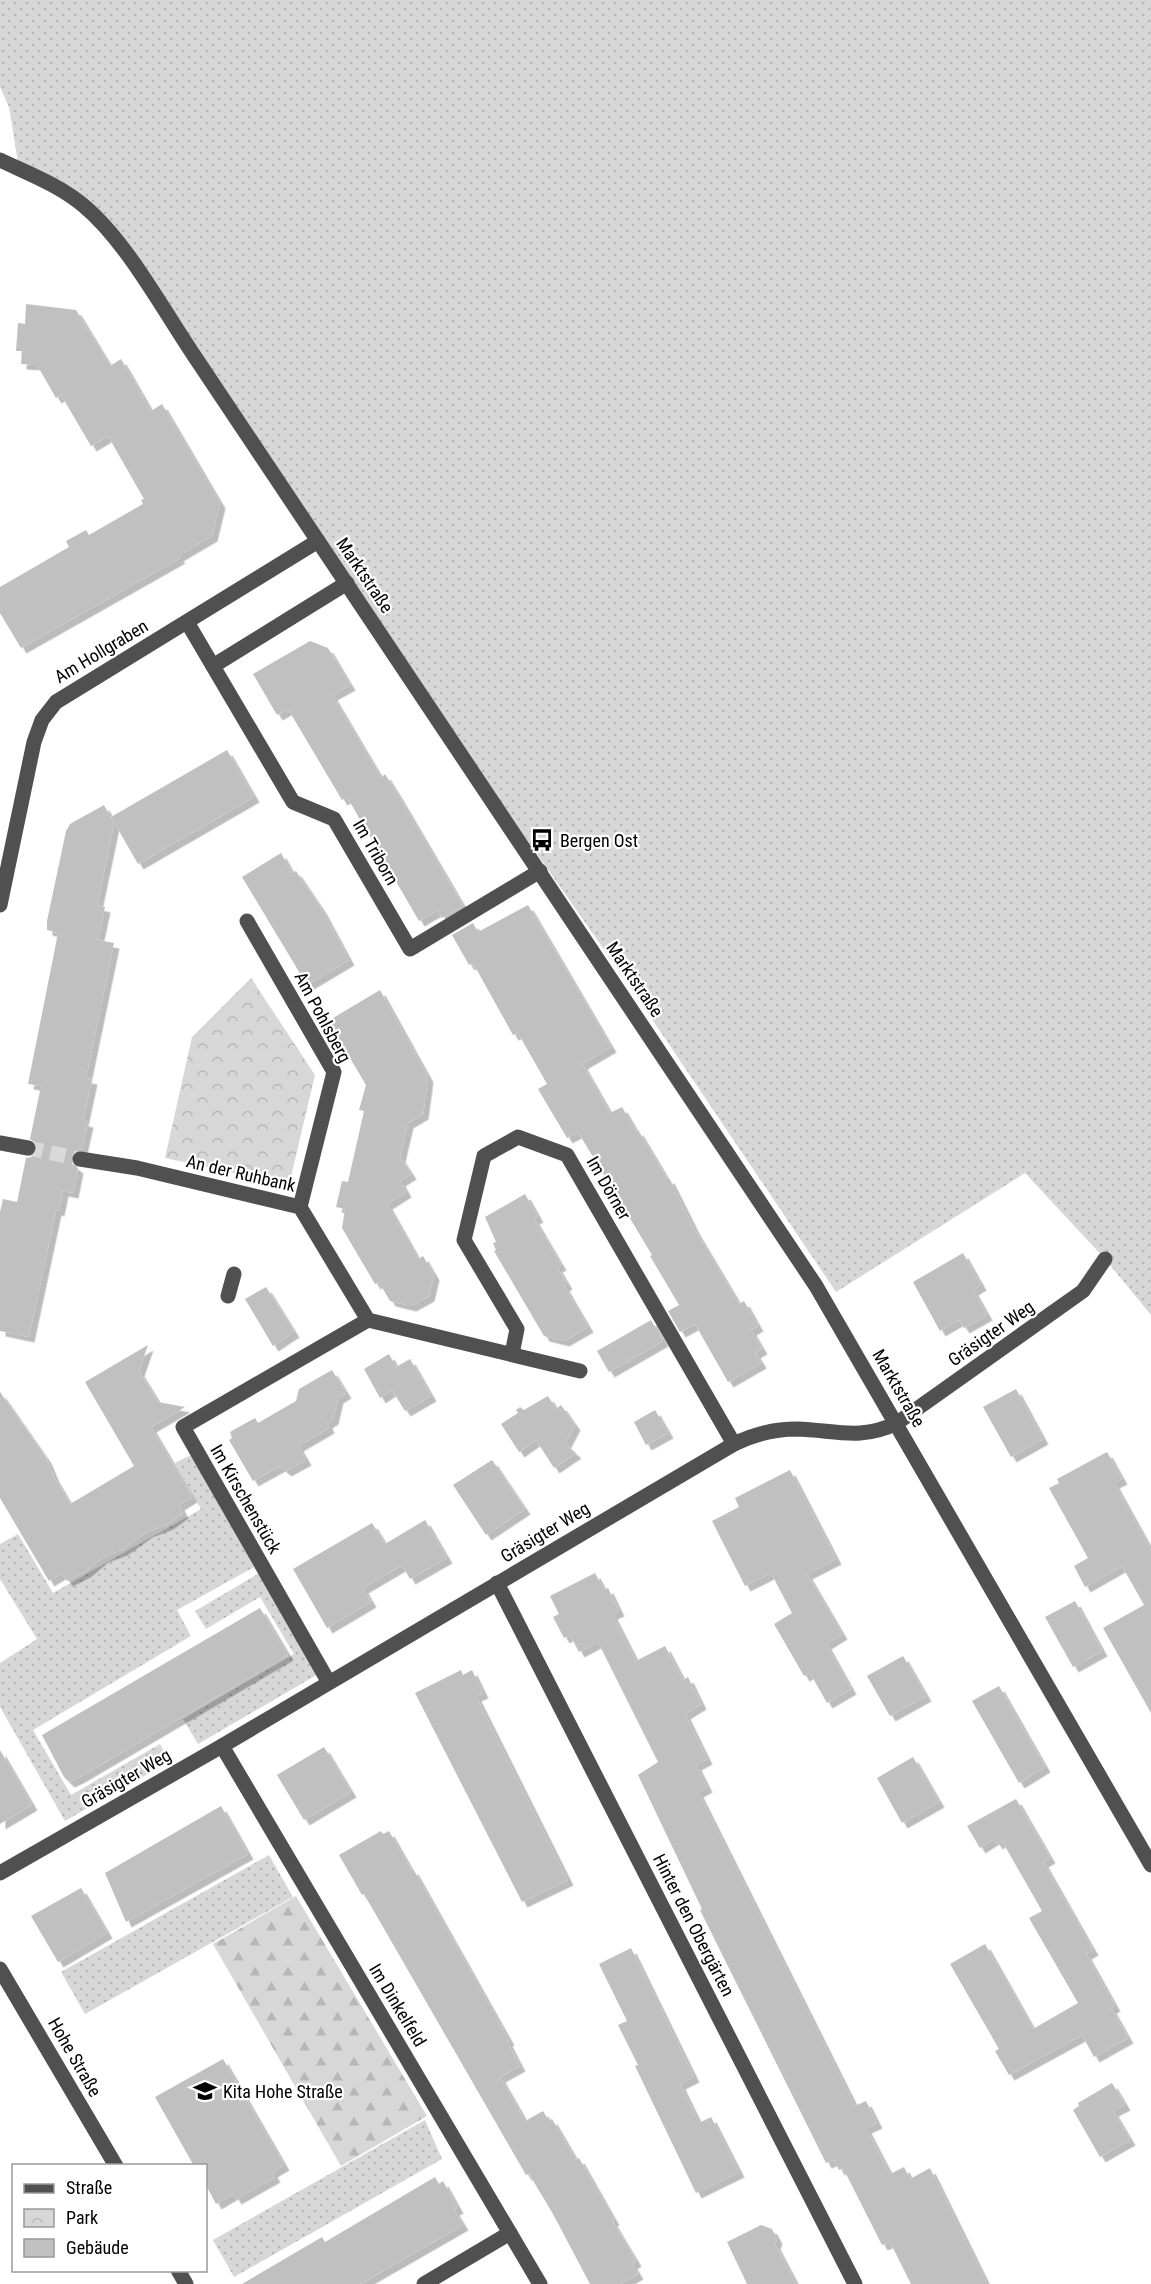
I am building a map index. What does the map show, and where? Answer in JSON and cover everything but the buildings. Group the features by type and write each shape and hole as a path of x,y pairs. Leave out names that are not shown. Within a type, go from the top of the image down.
{"street":[{"name":"Marktstraße","path":"0,160 68,194 85,207 106,229 347,583 816,1286 1151,1864"},
{"path":"0,171 19,169"},
{"name":"Am Hollgraben","path":"0,905 34,742 42,720 56,702 318,541"},
{"path":"213,666 347,583"},
{"name":"Im Triborn","path":"187,622 293,802 334,819 410,949 540,871"},
{"name":"Am Pohlsberg","path":"247,921 334,1072 300,1207"},
{"name":"Im Dörner","path":"512,1354 517,1329 464,1240 484,1156 518,1137 567,1155 734,1444"},
{"path":"0,1143 28,1148"},
{"name":"An der Ruhbank","path":"80,1160 137,1168 300,1207 368,1320"},
{"name":"Gräsigter Weg","path":"0,1873 222,1746 734,1444 770,1431 798,1429 855,1435 879,1432 897,1424 1083,1292 1105,1259"},
{"path":"228,1296 234,1274"},
{"path":"368,1320 580,1371"},
{"name":"Im Kirschenstück","path":"328,1682 183,1427 368,1320"},
{"name":"Hinter den Obergärten","path":"497,1583 855,2284"},
{"name":"Im Dinkelfeld","path":"222,1746 540,2284"},
{"name":"Hohe Straße","path":"0,1969 115,2164"},
{"path":"424,2284 510,2233"}],"green space":[{"path":"0,0 1151,0 1151,1315 1105,1259 1025,1173 836,1292 631,988 347,583 106,229 19,169 9,107 0,87"},
{"path":"251,978 315,1075 289,1185 165,1158 192,1037"},
{"path":"191,1455 254,1567 177,1610 191,1636 33,1730 71,1795 160,1744 169,1762 65,1821 0,1707 0,1663 37,1639 0,1579 0,1544 18,1534 53,1593 201,1509 175,1463"},
{"path":"261,1572 320,1673 198,1744 183,1719 294,1654 260,1597 206,1629 195,1611"},
{"path":"269,1855 293,1897 85,2014 61,1972"},
{"path":"296,1896 427,2116 341,2166 213,1944"},
{"path":"425,2120 442,2159 234,2277 213,2240"}],"tunnel":[{"path":"28,1148 80,1159"}],"place":[{"name":"Bergen Ost","path":"542,840"},
{"name":"Kita Hohe Straße","path":"205,2091"}]}
